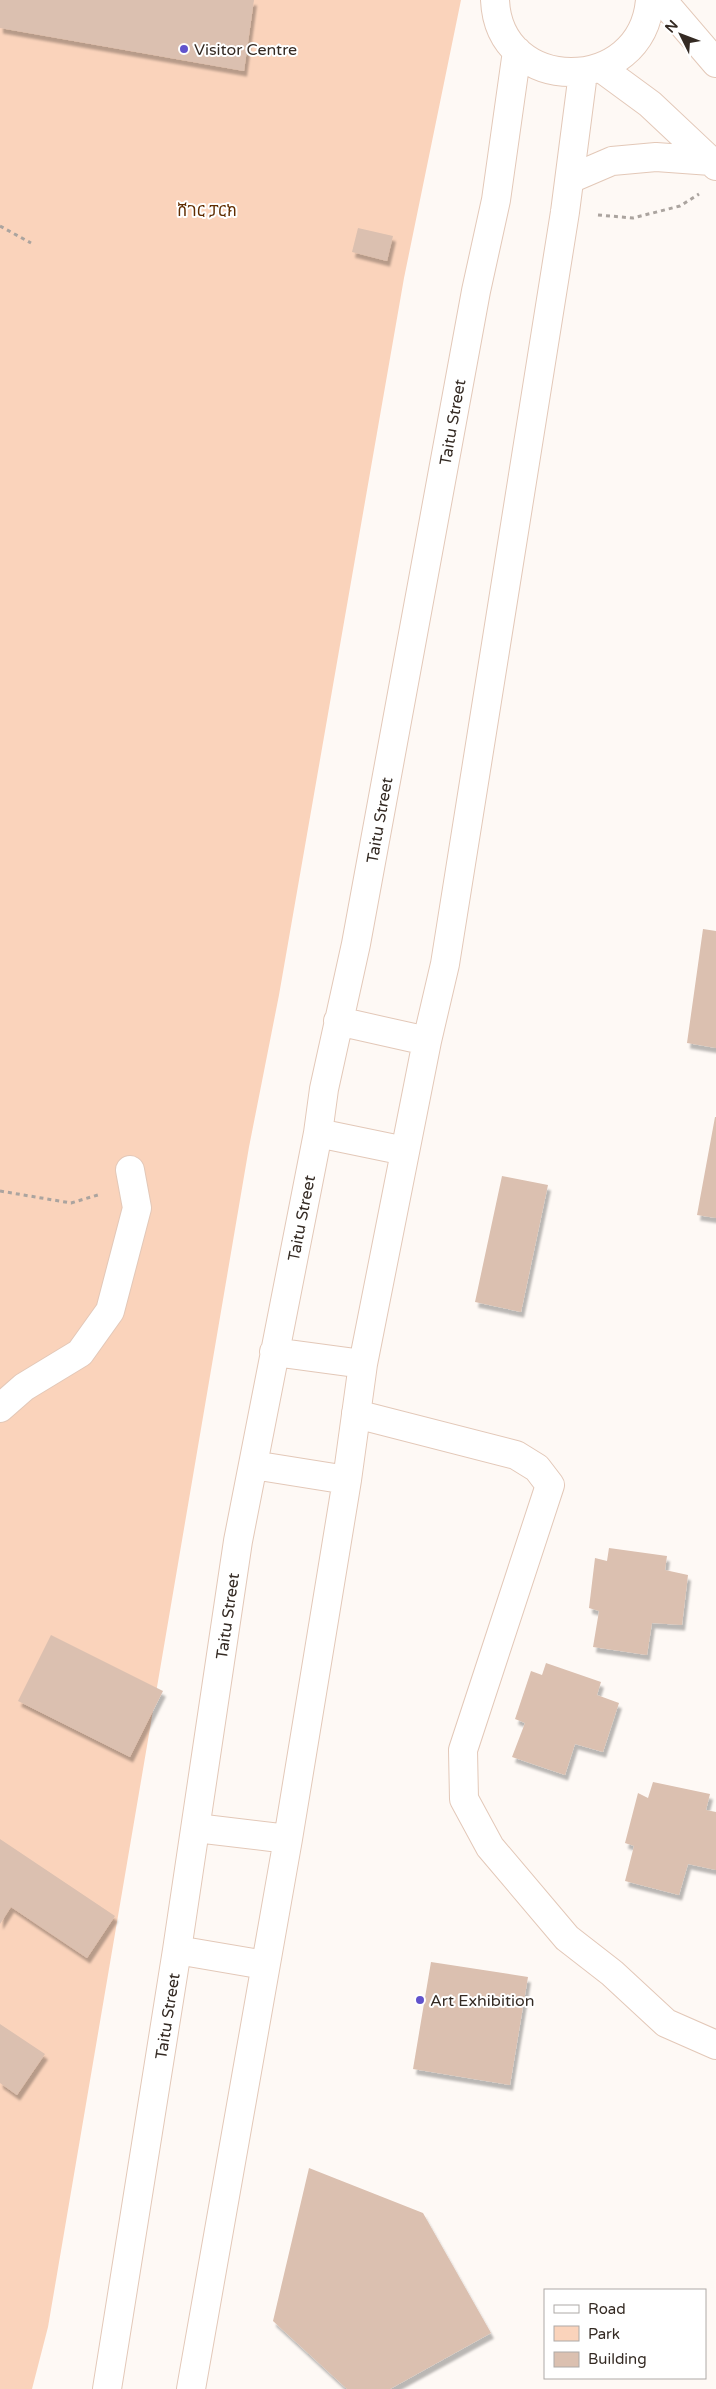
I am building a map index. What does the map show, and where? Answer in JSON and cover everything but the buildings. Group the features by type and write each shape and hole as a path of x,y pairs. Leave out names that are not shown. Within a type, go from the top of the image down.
{"main road":[{"path":"495,0 496,12 505,35 517,50 534,64 555,72 592,71 622,55 639,36 649,13 650,0"},
{"path":"662,0 716,63"},
{"name":"Taitu Street","path":"107,2389 196,1828 237,1550 338,1021 356,944 476,291 496,200 517,50"},
{"path":"592,71 650,104 714,164"},
{"path":"191,2389 288,1839 347,1480 363,1364 427,1041 445,964 570,179 592,71"},
{"path":"570,179 612,161 656,157 714,164"},
{"path":"338,1021 427,1041"},
{"path":"318,1133 405,1151"},
{"path":"0,1408 24,1387 80,1353 110,1311 137,1208 130,1170"},
{"path":"274,1352 363,1364"},
{"path":"356,1414 516,1455 537,1468 550,1485 462,1750 464,1799 490,1847 567,1938 612,1973 666,2023 716,2046"},
{"path":"252,1465 347,1480"},
{"path":"196,1828 288,1839"},
{"path":"177,1950 265,1965"}],"path":[{"path":"565,212 633,218 680,206 702,193"},
{"path":"0,226 31,243"},
{"path":"0,1192 70,1203 104,1194 130,1170"}],"green space":[{"name":"ሸገር ፓርክ","path":"0,0 461,0 404,278 279,995 249,1147 48,2327 32,2389 0,2389"}],"place":[{"name":"Visitor Centre","path":"184,49"},
{"name":"Art Exhibition","path":"420,2000"}]}
